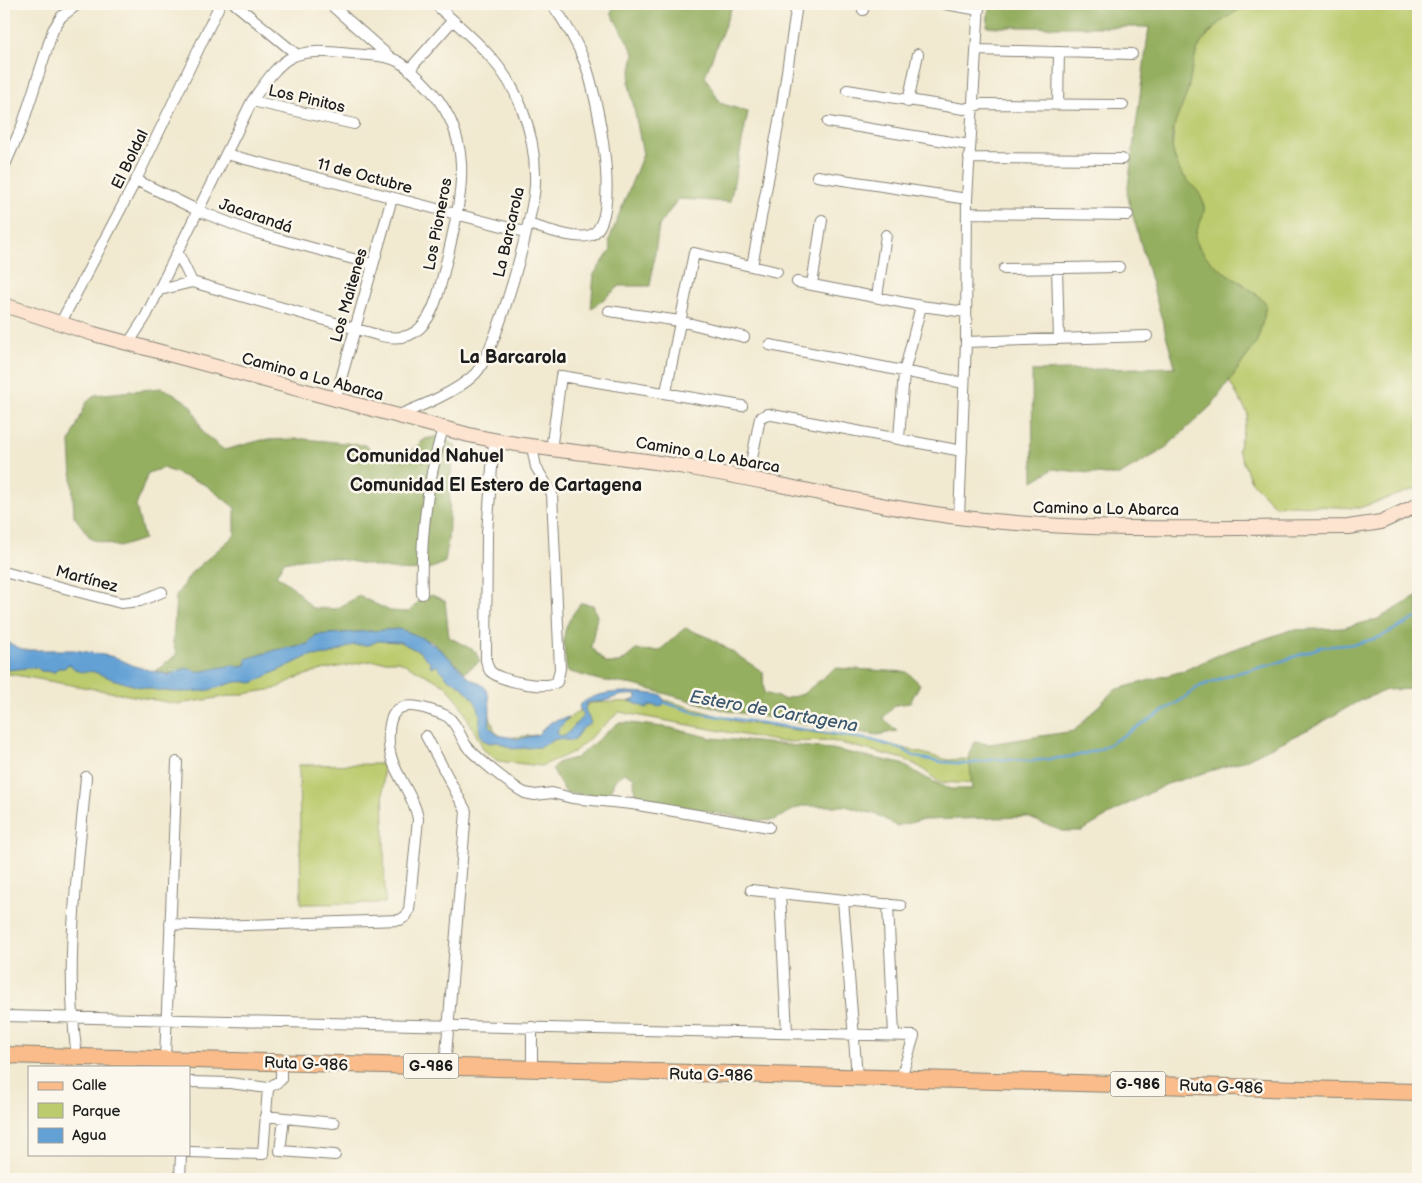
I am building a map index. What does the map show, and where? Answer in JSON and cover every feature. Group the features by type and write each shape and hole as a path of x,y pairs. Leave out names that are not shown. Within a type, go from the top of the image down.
{"main road":[{"name":"Camino a Lo Abarca","path":"4,305 128,344 395,417 494,441 551,450 591,453 748,478 884,506 959,517 1041,525 1109,528 1348,527 1381,522 1418,504"},
{"name":"Ruta G-986","path":"4,1055 77,1057 142,1062 165,1059 1418,1092"}],"street":[{"path":"4,167 22,126 53,30 61,17 78,4"},
{"name":"El Boldal","path":"60,324 136,180 220,4"},
{"path":"235,4 296,54"},
{"path":"330,4 391,58"},
{"name":"La Barcarola","path":"395,417 461,384 481,367 503,312 533,201 534,168 530,136 521,105 506,77 488,52 435,4"},
{"name":"11 de Octubre","path":"226,154 458,214 576,237 586,237 594,233 601,226 605,203 605,164 595,94 578,46 552,4"},
{"path":"752,266 782,105 797,4"},
{"path":"945,4 979,7 967,199 966,342 959,517"},
{"path":"409,70 453,20"},
{"path":"976,50 1132,54"},
{"name":"Los Pioneros","path":"128,344 160,290 252,101 278,66 296,54 319,51 391,58 424,83 439,102 455,134 462,169 458,214 436,296 424,324 410,335 399,338 381,336 192,282 160,290"},
{"path":"1058,105 1059,52"},
{"path":"908,102 918,54"},
{"path":"847,90 908,102 964,109 981,104 1123,105"},
{"name":"Los Pinitos","path":"252,101 354,124"},
{"path":"828,122 970,144"},
{"path":"969,158 1122,158"},
{"path":"817,176 967,199"},
{"name":"Jacarandá","path":"136,180 199,211 253,232 372,264"},
{"name":"Los Maitenes","path":"335,400 392,198"},
{"path":"967,213 1128,215"},
{"path":"812,284 822,220"},
{"path":"877,297 886,235"},
{"path":"178,253 192,282"},
{"path":"666,392 694,253 777,272"},
{"path":"1004,269 1119,267"},
{"path":"1057,268 1059,339"},
{"path":"797,282 921,306 966,312"},
{"path":"899,438 904,373 921,306"},
{"path":"609,311 680,320 744,337"},
{"path":"966,342 1147,336"},
{"path":"770,345 904,373 964,383"},
{"path":"551,450 561,376 742,406"},
{"path":"748,478 760,418 767,414 962,451"},
{"path":"422,594 425,510 432,469 443,428"},
{"path":"494,441 487,533 486,660 490,670 494,673 522,683 551,686 557,682 560,669 552,494 536,467 532,447"},
{"name":"Martínez","path":"4,572 121,603 140,602 162,592"},
{"path":"170,924 214,926 400,920 406,916 409,910 418,820 414,805 391,758 389,736 394,715 400,708 406,705 420,706 447,716 456,725 471,751 525,793 552,793 572,798 632,804 769,827"},
{"path":"426,736 466,811 445,1067"},
{"path":"165,1059 177,762"},
{"path":"77,1057 72,1018 71,965 86,777"},
{"path":"4,818 4,841"},
{"path":"751,890 901,906"},
{"path":"780,893 787,1033"},
{"path":"843,900 858,1077"},
{"path":"888,904 894,1035"},
{"path":"4,1016 914,1036 901,1078"},
{"path":"532,1027 532,1069"},
{"path":"190,1082 230,1083 268,1088 281,1080 281,1062"},
{"path":"190,1152 263,1154 268,1088"},
{"path":"265,1116 334,1122"},
{"path":"284,1118 280,1151 335,1155"},
{"path":"180,1179 181,1156"}],"green space":[{"path":"615,4 733,4 705,76 720,103 748,112 730,202 678,199 659,226 650,286 620,286 591,309 594,274 611,250 609,240 643,154 629,83 634,53 611,13"},
{"path":"989,4 1248,4 1219,24 1200,45 1187,93 1174,128 1172,143 1178,167 1203,201 1203,217 1196,232 1196,243 1206,257 1266,303 1264,317 1256,344 1212,405 1163,450 1119,475 1053,469 1033,481 1032,371 1175,367 1127,194 1149,27 987,27"},
{"path":"1248,4 1418,4 1418,488 1359,508 1275,506 1251,481 1238,450 1248,414 1229,381 1256,344 1260,330 1244,284 1213,264 1197,242 1194,234 1201,220 1190,183 1180,171 1172,150 1175,121 1187,93 1196,50 1224,19"},
{"path":"161,388 173,393 192,406 203,433 224,450 262,440 304,439 365,445 381,457 403,458 425,439 439,436 456,446 451,475 449,533 445,562 420,570 406,570 337,559 297,559 284,562 276,575 294,588 312,608 336,609 359,596 390,611 409,612 420,600 432,595 445,601 449,637 475,651 480,661 465,672 431,641 388,630 316,635 308,644 276,650 247,659 247,664 241,667 232,666 179,674 156,671 177,654 173,644 176,596 192,572 235,535 235,508 206,485 163,468 148,473 136,506 144,539 119,547 91,539 74,516 70,442 86,403 95,395"},
{"path":"1418,596 1418,689 1386,690 1357,702 1319,724 1243,761 1167,784 1124,806 1082,831 1062,831 1027,817 922,820 896,826 878,815 845,806 801,806 774,820 760,821 635,798 634,777 625,773 615,780 608,796 566,793 552,769 559,762 576,758 618,723 630,723 671,728 712,738 832,749 902,764 950,789 972,789 969,754 975,742 989,744 1074,731 1114,690 1183,671 1225,652 1291,630 1343,628 1378,619"},
{"path":"581,603 593,605 597,616 591,647 606,663 620,663 636,650 659,651 685,628 712,639 763,672 764,693 784,699 803,694 835,668 907,672 920,684 910,703 896,705 883,718 897,731 878,735 728,711 634,685 599,680 567,671 564,635 569,621"},
{"path":"1418,613 1017,786 939,782 920,767 904,759 832,741 781,742 619,712 574,752 541,766 498,761 484,750 458,700 445,685 399,661 370,661 322,670 296,678 275,689 178,704 4,673 4,648 113,675 205,674 345,640 404,641 483,694 495,732 504,738 547,734 590,703 665,700 739,722 876,741 948,760 1023,756"},
{"path":"383,764 385,903 301,904 299,765"}],"water":[{"path":"398,629 409,632 437,647 469,678 486,689 489,698 490,727 498,735 519,739 537,735 551,722 569,717 557,731 558,735 565,736 583,716 579,706 587,700 607,693 630,692 661,695 665,702 661,707 651,705 646,708 630,701 636,699 637,695 626,695 602,702 587,703 585,709 591,723 582,729 573,741 556,739 540,747 512,749 498,742 490,743 483,740 479,728 479,712 469,694 459,685 449,680 437,666 431,667 429,661 420,652 400,642 378,641 369,645 353,645 329,655 309,656 252,683 239,682 210,690 189,692 162,691 136,686 95,672 78,671 69,664 64,668 58,668 55,672 41,671 36,667 9,670 4,667 4,641 24,650 75,650 115,657 134,666 168,675 187,668 198,672 233,665 241,667 247,664 246,659 276,650 308,644 316,635"}],"waterway":[{"name":"Estero de Cartagena","path":"663,702 697,713 872,740 902,749 916,757 942,762 968,764 995,759 1032,761 1076,756 1101,749 1183,699 1198,687 1233,674 1274,664 1321,647 1356,644 1380,637 1418,617"}],"district":[{"name":"La Barcarola","path":"513,357"},
{"name":"Comunidad Nahuel","path":"425,456"},
{"name":"Comunidad El Estero de Cartagena","path":"496,485"}]}
